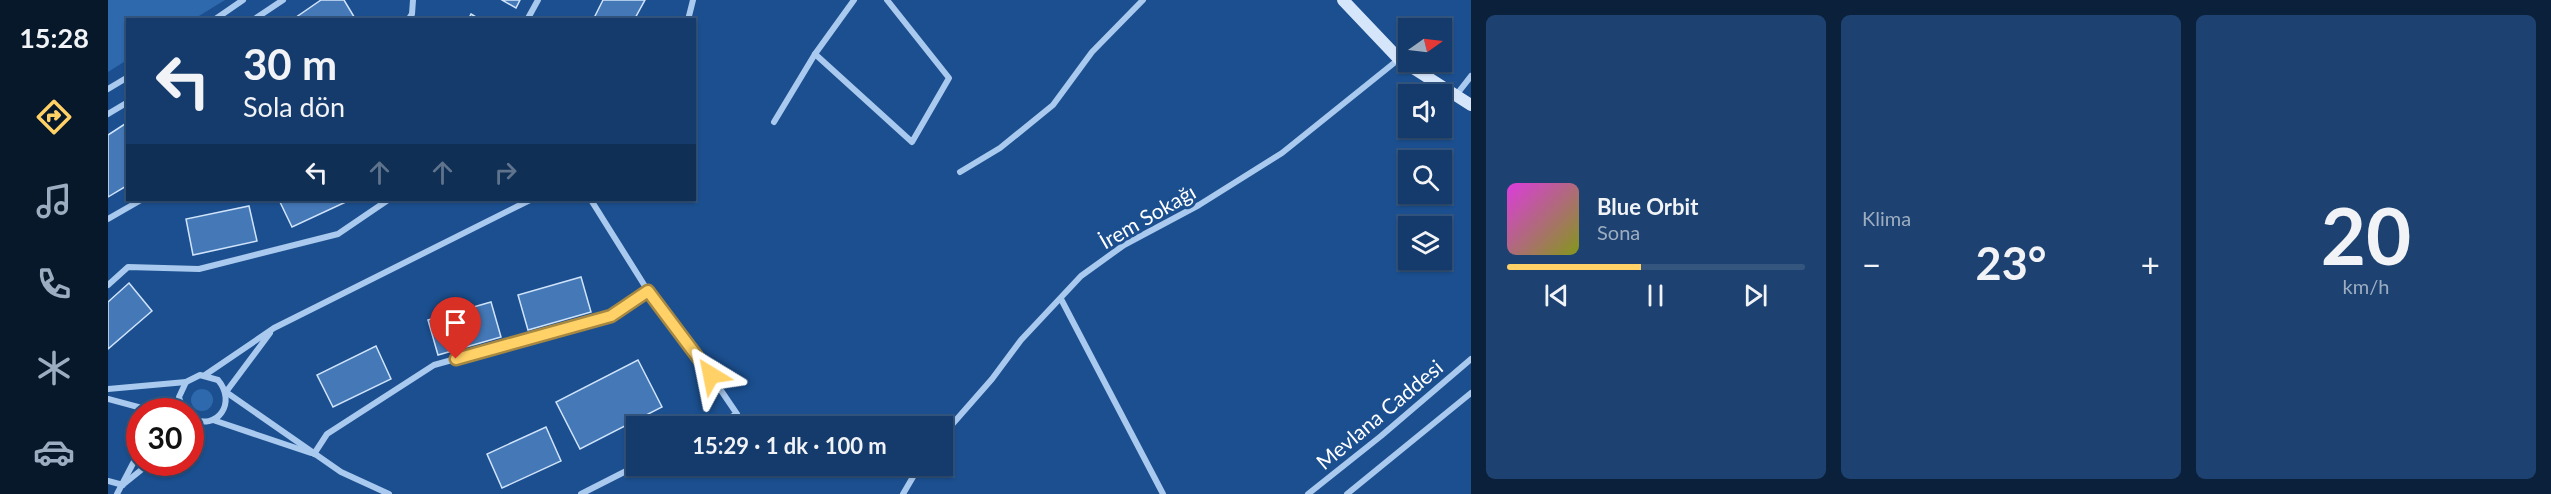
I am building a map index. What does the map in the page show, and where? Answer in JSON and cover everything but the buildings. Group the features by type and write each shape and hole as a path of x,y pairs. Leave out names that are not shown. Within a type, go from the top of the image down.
{"street":[{"path":"217,18 243,0"},
{"path":"256,18 283,0"},
{"path":"409,18 412,14 413,0"},
{"path":"528,18 538,0"},
{"path":"688,18 693,0"},
{"path":"774,122 816,54 854,0"},
{"path":"816,54 912,142 949,78 887,0"},
{"path":"960,172 1000,148 1053,105 1092,52 1143,0"},
{"path":"1342,0 1398,58"},
{"name":"İrem Sokağı","path":"953,424 992,380 1021,340 1081,276 1124,245 1199,205 1282,153 1398,60"},
{"path":"1421,72 1471,105"},
{"path":"1457,94 1471,76"},
{"path":"108,89 126,78"},
{"path":"108,114 126,103"},
{"path":"108,219 139,201"},
{"path":"108,285 128,267 199,268 338,234 387,201"},
{"path":"205,375 274,328 528,201"},
{"path":"592,201 648,291 738,414 734,416"},
{"path":"314,454 327,434 434,365 611,316 648,291"},
{"path":"1061,299 1163,494"},
{"path":"274,328 226,392 341,472 387,494"},
{"name":"Mevlana Caddesi","path":"1308,494 1381,436 1471,359"},
{"path":"108,389 186,382 195,376 205,375 218,380 225,392 223,411 213,420"},
{"path":"180,398 186,382"},
{"name":"Mevlana Caddesi","path":"1347,494 1471,393"},
{"path":"108,399 126,404"},
{"path":"204,421 213,420 314,454"},
{"path":"581,494 626,471"},
{"path":"117,494 127,476"},
{"path":"123,485 134,476"},
{"path":"903,494 914,476"},
{"path":"108,481 123,485"}],"shaded area":[{"path":"108,0 225,0 196,18 126,18 126,61 108,72"},
{"path":"202,389 210,392 212,396 210,408 204,410 204,398 192,398 194,392"}],"route":[{"path":"456,359 611,316 648,291 711,375"}]}
